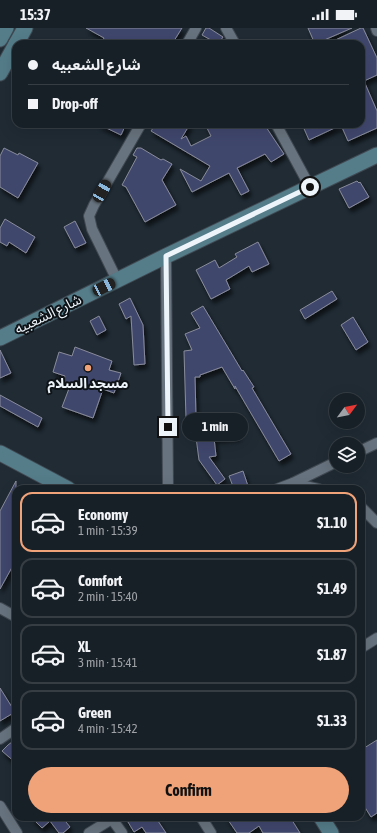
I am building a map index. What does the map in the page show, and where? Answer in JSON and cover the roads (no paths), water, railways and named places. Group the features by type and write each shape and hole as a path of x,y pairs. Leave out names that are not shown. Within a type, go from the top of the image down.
{"street":[{"path":"0,39 6,28"},
{"path":"18,40 25,28"},
{"path":"189,40 196,28"},
{"path":"226,28 233,40"},
{"path":"1,69 12,51"},
{"path":"117,280 92,229 89,216 138,128"},
{"path":"278,128 310,187"},
{"name":"شارع الشعبيه","path":"0,338 166,256 377,155"},
{"path":"166,256 168,485"},
{"path":"365,449 377,443"},
{"path":"0,453 60,485"},
{"path":"288,485 329,465"},
{"path":"293,483 302,485"},
{"path":"365,511 377,523"},
{"path":"0,608 12,615"},
{"path":"365,646 377,638"},
{"path":"0,739 12,731"},
{"path":"0,806 18,833"},
{"path":"89,833 109,821"},
{"path":"116,821 122,833"},
{"path":"204,821 211,833"},
{"path":"324,821 331,833"}],"place":[{"name":"مسجد السلام","path":"88,368"}]}
